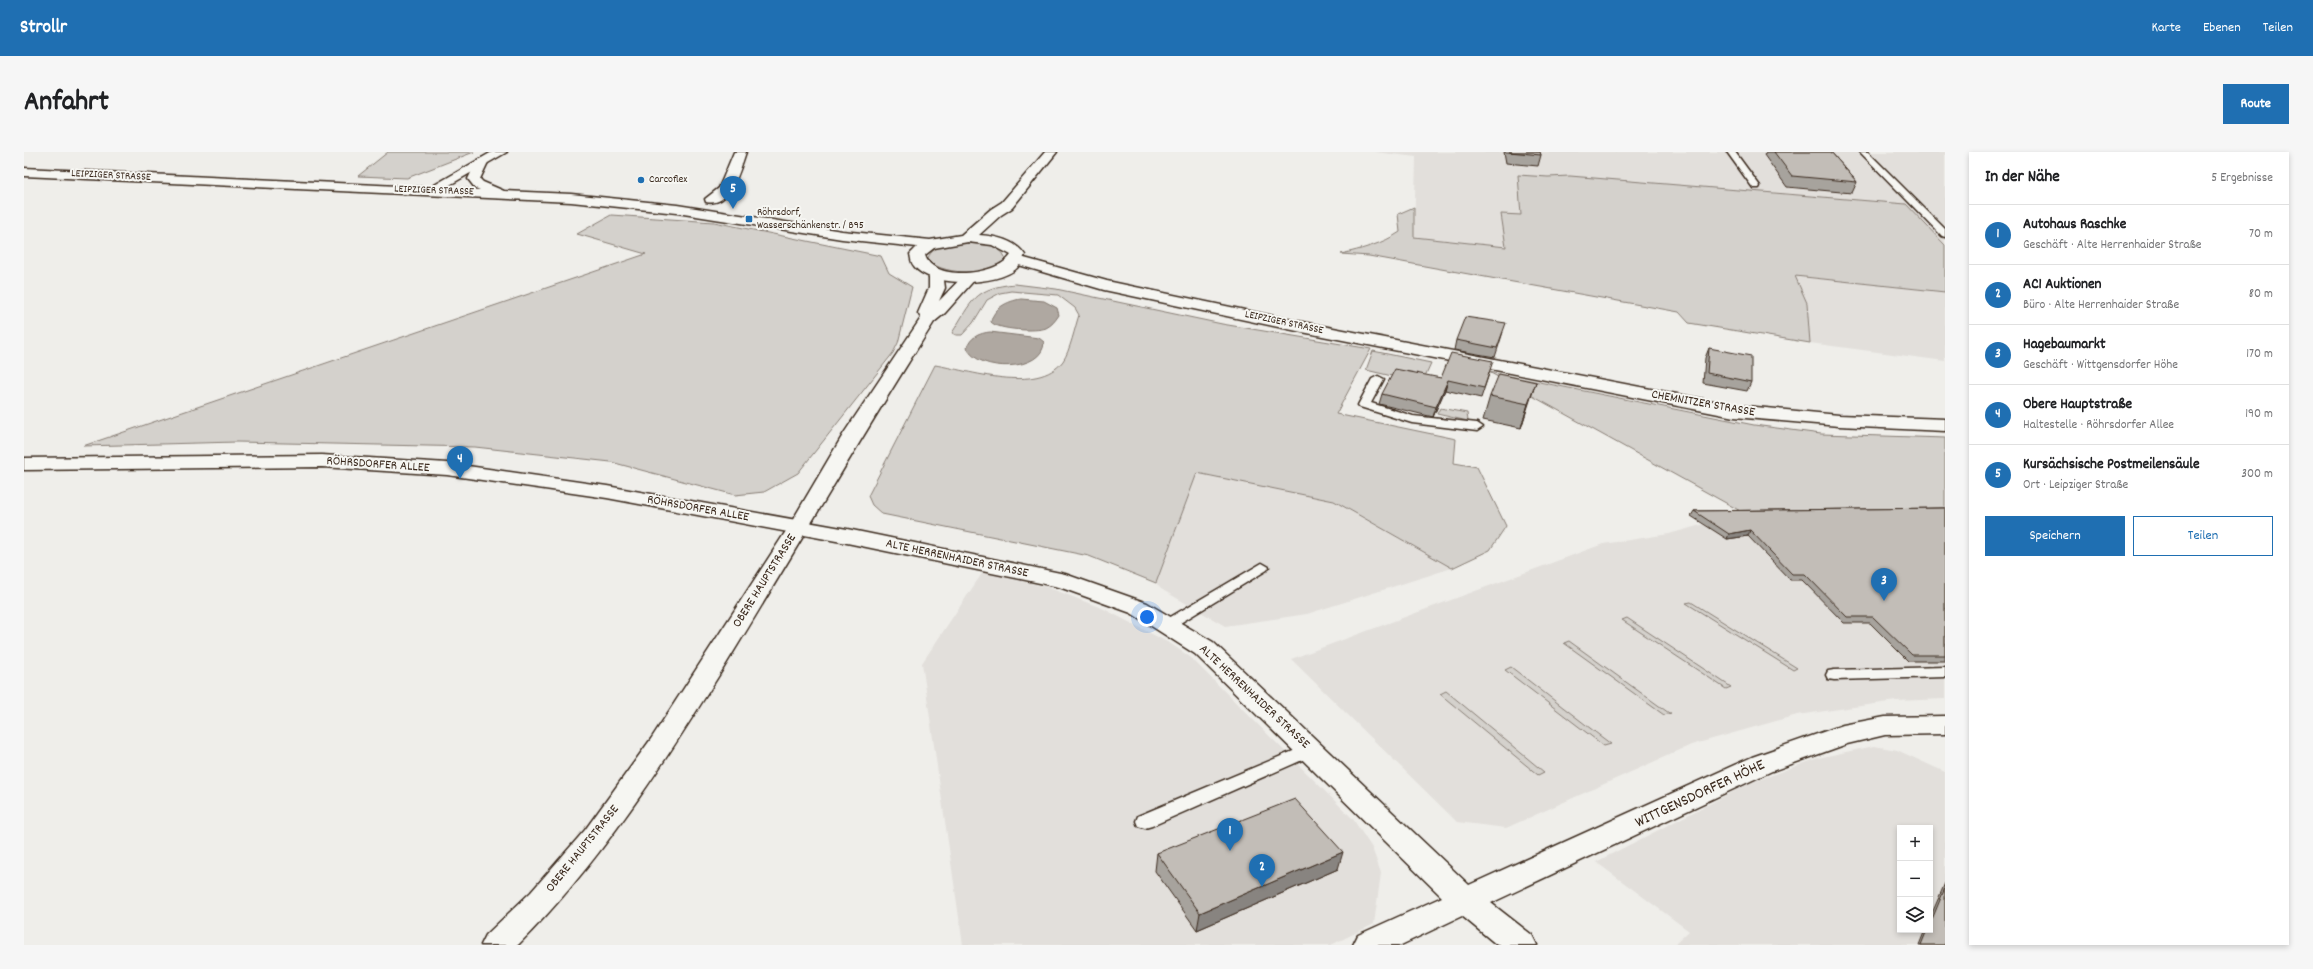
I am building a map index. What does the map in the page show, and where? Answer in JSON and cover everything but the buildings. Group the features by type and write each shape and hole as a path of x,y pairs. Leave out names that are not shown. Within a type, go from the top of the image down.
{"street":[{"path":"430,191 501,152"},
{"path":"711,199 725,190 740,152"},
{"path":"966,238 979,228 998,209 1007,205 1051,152"},
{"path":"482,162 474,179 479,185 507,194"},
{"name":"LEIPZIGER STRASSE","path":"24,172 571,198 676,209 842,235 930,244"},
{"path":"997,242 999,224 1007,211 1007,205"},
{"name":"LEIPZIGER STRASSE","path":"842,235 917,254"},
{"path":"966,238 997,242 1014,250 1018,256 1017,260 1011,267 1001,272 970,277 936,273 919,265 916,260 917,254 930,244 966,238"},
{"name":"LEIPZIGER STRASSE","path":"1017,260 1104,285 1464,360"},
{"name":"LEIPZIGER STRASSE","path":"1001,272 1104,285"},
{"name":"OBERE HAUPTSTRASSE","path":"928,319 926,313 937,288 936,273"},
{"name":"OBERE HAUPTSTRASSE","path":"497,945 542,901 595,838 661,746 799,528 854,433 928,319 938,313 955,290 970,277"},
{"name":"CHEMNITZER STRASSE","path":"1464,360 1734,410 1787,418 1945,425"},
{"name":"RÖHRSDORFER ALLEE","path":"24,464 306,461 381,463 473,472 600,491 799,528"},
{"name":"ALTE HERRENHAIDER STRASSE","path":"799,528 1065,581 1139,608 1204,648 1467,902 1521,945"},
{"name":"WITTGENSDORFER HÖHE","path":"1467,902 1762,764 1857,732 1885,726 1945,725"},
{"path":"1370,945 1467,902"}],"lane":[{"path":"1731,152 1756,186"},
{"path":"1862,152 1945,234"},
{"path":"1378,379 1364,406 1412,419 1477,427"},
{"path":"1167,625 1262,568"},
{"path":"1834,675 1945,672"},
{"path":"1144,821 1310,750"}],"shaded area":[{"path":"388,152 474,152 407,178 358,176"},
{"path":"1375,152 1945,152 1945,245 1906,204 1570,176 1548,177 1519,175 1521,216 1501,214 1506,247 1414,237 1416,157"},
{"path":"1518,175 1548,177 1570,176 1906,204 1945,245 1945,292 1795,276 1807,303 1810,343 1689,323 1679,312 1369,256 1341,254 1379,243 1400,232 1398,214 1414,207 1414,237 1506,247 1501,214 1521,215"},
{"path":"611,215 714,222 881,256 889,273 912,287 898,343 893,353 798,473 764,492 735,495 611,462 475,447 237,442 83,446 646,254 577,234"},
{"path":"965,243 992,246 1001,251 1005,259 999,265 990,269 957,272 937,266 930,262 928,258 934,250 939,247 949,244"},
{"path":"1794,276 1945,292 1945,361 1810,343 1807,303"},
{"path":"1015,284 1056,289 1222,324 1371,349 1336,414 1456,439 1454,463 1477,467 1506,526 1490,550 1452,568 1334,501 1197,473 1156,583 1089,556 882,514 872,505 868,496 935,365 983,375 1020,379 1037,377 1052,371 1066,357 1079,315 1075,308 1058,295 1011,291 1000,293 987,300 973,323 962,335 952,333 970,304 982,293 1001,286"},
{"path":"1021,299 1044,301 1057,308 1059,315 1050,326 1034,330 1001,327 991,322 992,317 998,309 1006,303"},
{"path":"990,332 1039,338 1044,342 1041,352 1034,359 1023,364 1010,366 996,365 984,362 973,356 967,348 968,344 973,338 983,333"},
{"path":"1373,351 1431,363 1422,383 1366,370"},
{"path":"1489,372 1754,425 1821,434 1945,438 1945,508 1744,513"},
{"path":"1440,408 1467,413 1468,421 1437,414"},
{"path":"1197,473 1334,501 1452,568 1307,614 1225,626 1161,589 1156,583"},
{"path":"1945,508 1945,699 1896,701 1797,715 1691,745 1506,828 1457,822 1291,659 1603,544 1669,534 1751,511"},
{"path":"983,572 1047,587 1104,609 1171,644 1190,657 1353,819 1372,848 1381,873 1374,924 1331,945 963,945 922,663"},
{"path":"1691,602 1797,668 1793,670 1686,603"},
{"path":"1627,618 1731,687 1726,689 1622,620"},
{"path":"1569,641 1671,713 1664,715 1564,643"},
{"path":"1511,667 1611,744 1604,746 1505,670"},
{"path":"1446,691 1544,772 1538,775 1440,694"},
{"path":"1874,746 1897,750 1945,772 1945,945 1674,945 1689,931 1596,862 1750,783 1818,758"}],"place":[{"name":"Carcoflex","path":"641,180"},
{"name":"Kursächsische Postmeilensäule","path":"733,209"},
{"name":"Röhrsdorf, Wasserschänkenstr. / B95","path":"749,219"},
{"name":"Obere Hauptstraße","path":"460,479"},
{"name":"Hagebaumarkt","path":"1884,601"},
{"name":"Autohaus Raschke","path":"1230,851"},
{"name":"AC1 Auktionen","path":"1262,887"}]}
